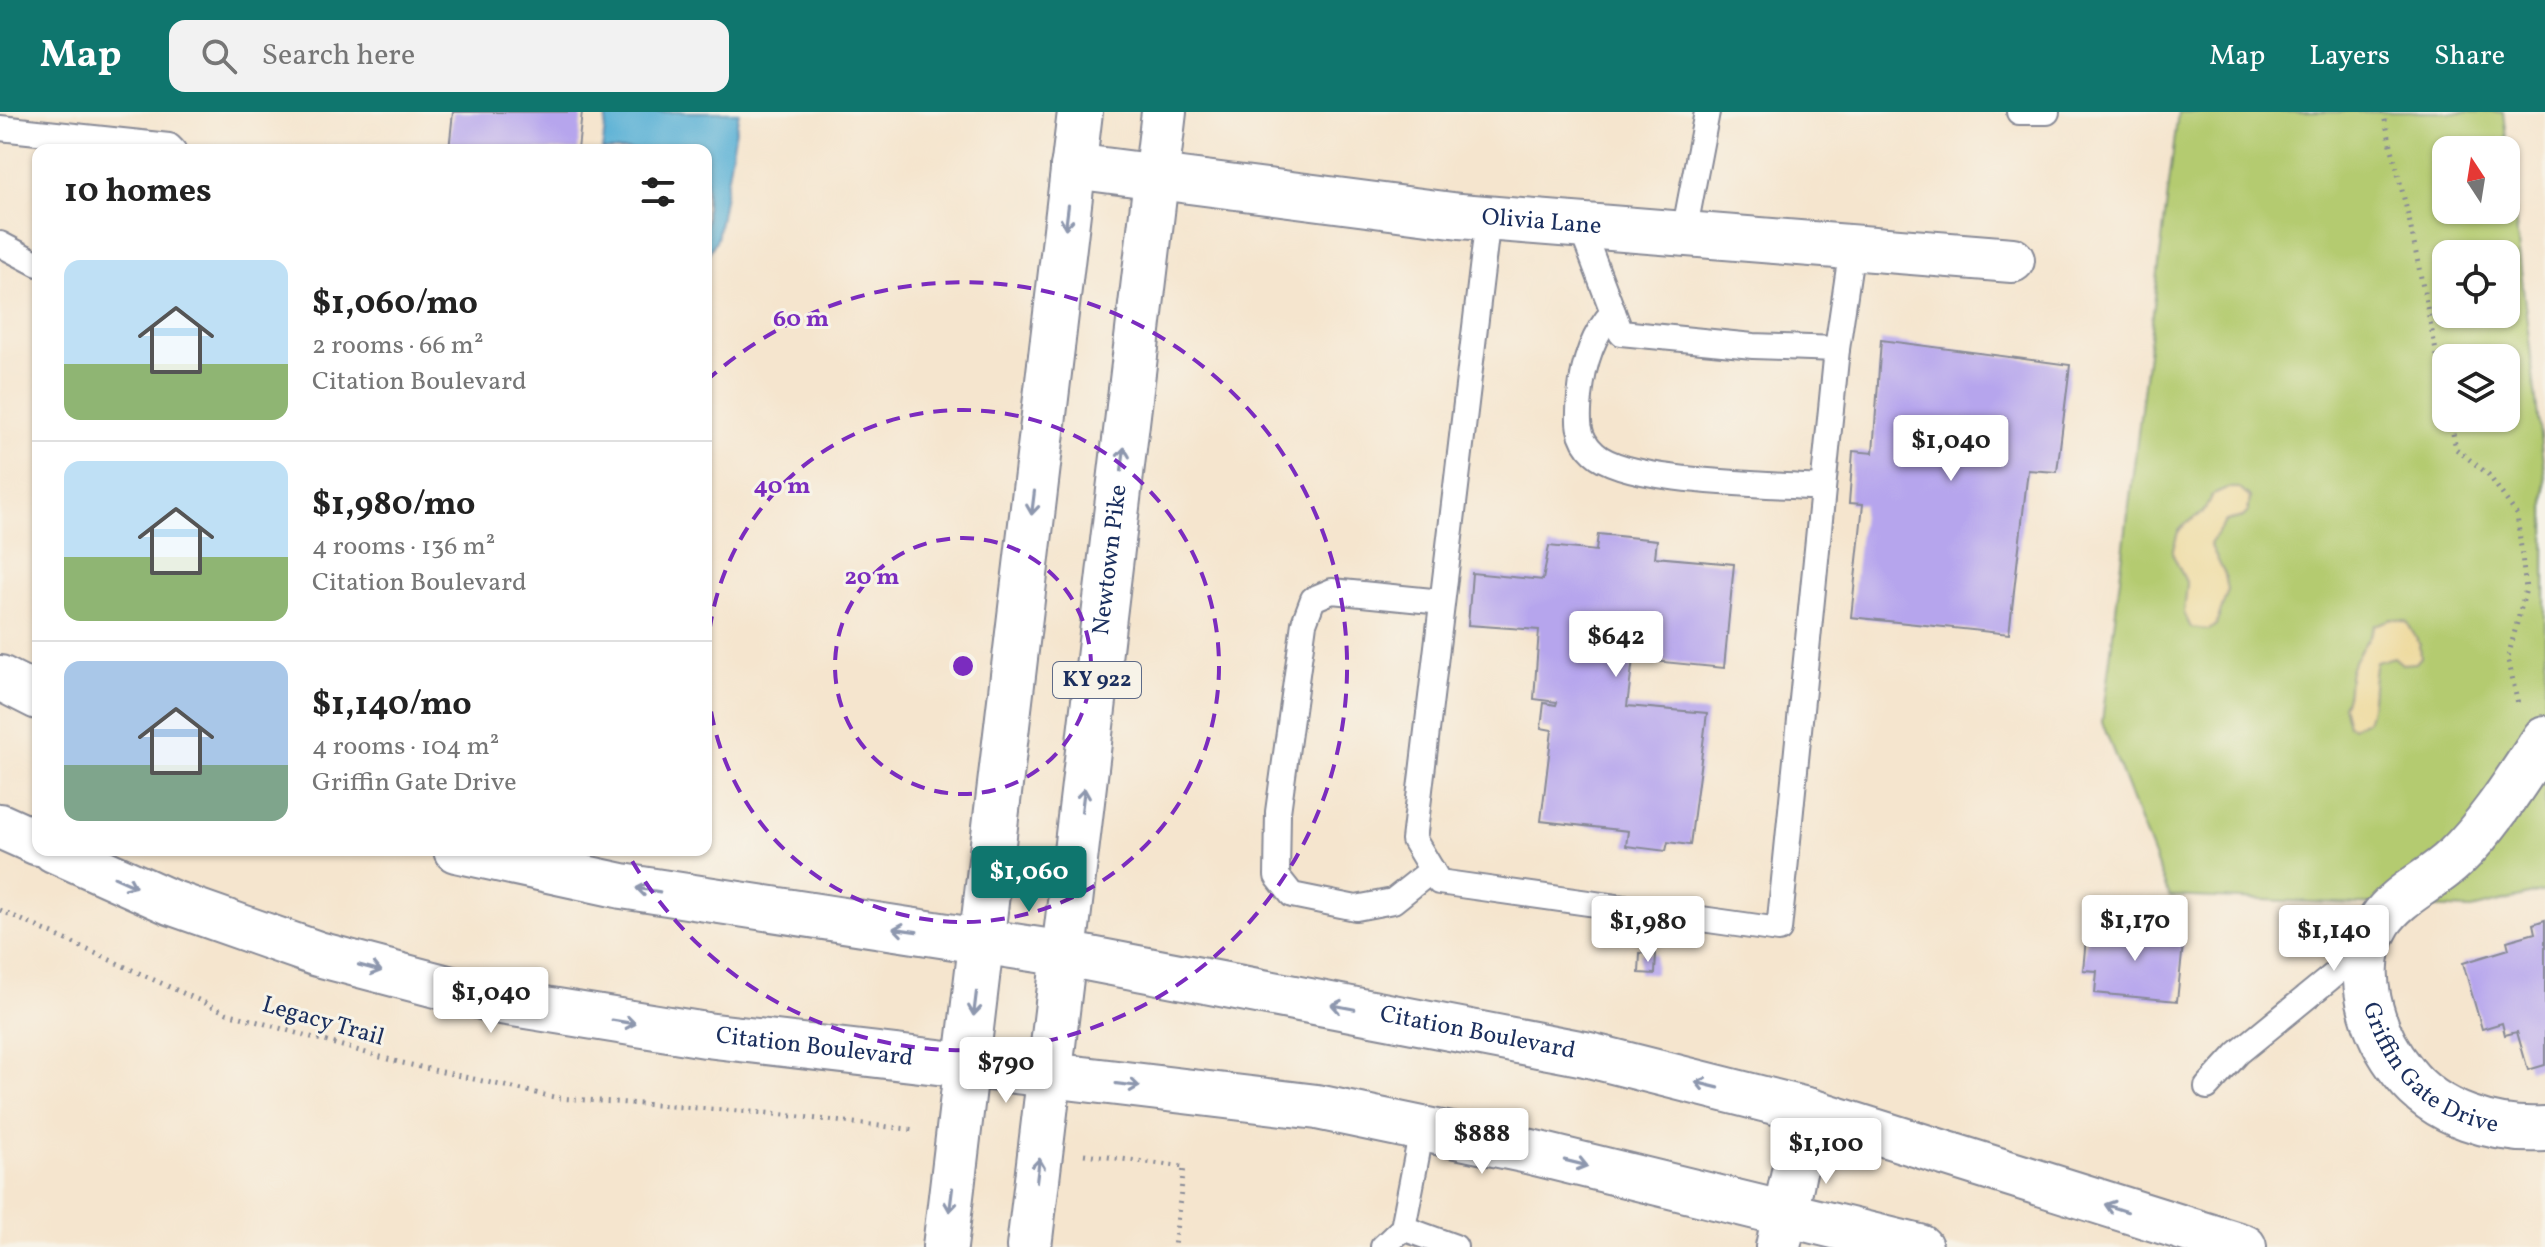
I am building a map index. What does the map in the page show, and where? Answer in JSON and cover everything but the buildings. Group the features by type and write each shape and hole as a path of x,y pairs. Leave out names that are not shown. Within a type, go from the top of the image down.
{"main road":[{"path":"945,1247 1080,112"},
{"name":"Newtown Pike","path":"1029,1247 1164,112"},
{"name":"Olivia Lane","path":"1073,166 1488,218 2012,260"},
{"path":"0,678 32,694"},
{"name":"Griffin Gate Drive","path":"2532,723 2501,805 2453,860 2409,892 2380,920 2370,945 2368,982 2372,1020 2385,1050 2409,1081 2474,1121 2516,1131 2545,1129"},
{"path":"0,826 32,840"},
{"name":"Citation Boulevard","path":"67,856 170,902 318,954 501,1002 706,1035 1317,1107 1422,1129 1782,1231 1920,1247"},
{"name":"Citation Boulevard","path":"484,856 622,886 1065,954 1585,1054 1807,1110 2177,1237 2244,1247"},
{"path":"1782,1231 1807,1110"}],"lane":[{"path":"1684,233 1707,112"},
{"path":"2019,112 2047,112"},
{"path":"0,128 150,144"},
{"path":"1488,218 1414,840 1439,882 1779,930 1837,349 1852,247"},
{"path":"1580,225 1621,333 1753,346 1837,349"},
{"path":"0,244 32,261"},
{"path":"1613,312 1595,332 1581,389 1577,429 1594,454 1640,474 1823,488"},
{"path":"1432,870 1393,901 1356,908 1292,895 1277,876 1278,812 1304,623 1313,599 1332,591 1442,602"},
{"path":"2207,1087 2238,1053 2370,945"},
{"path":"1383,1247 1403,1228 1422,1129"},
{"path":"1403,1228 1455,1247"}],"path":[{"path":"2383,112 2434,344"},
{"path":"2453,432 2456,449 2488,474 2517,515 2526,589 2508,657 2532,723"},
{"name":"Legacy Trail","path":"0,910 227,1013 398,1062 558,1098 893,1127"},
{"path":"1086,1154 1184,1167 1174,1247"}],"green space":[{"path":"2178,112 2503,112 2506,136 2432,136 2432,224 2516,224 2518,240 2432,240 2432,328 2520,328 2520,261 2545,479 2545,891 2472,909 2169,896 2102,722"}],"sand":[{"path":"2229,488 2239,488 2250,498 2248,512 2243,517 2226,521 2210,544 2225,575 2228,590 2216,625 2209,630 2191,628 2184,613 2187,584 2172,553 2178,532 2203,513 2211,496"},
{"path":"2392,619 2407,622 2420,645 2421,657 2416,663 2402,664 2394,657 2376,662 2367,721 2353,727 2348,725 2343,705 2351,668 2375,625"}],"water":[{"path":"607,112 739,112 717,239 712,248 712,144 603,144"}]}
